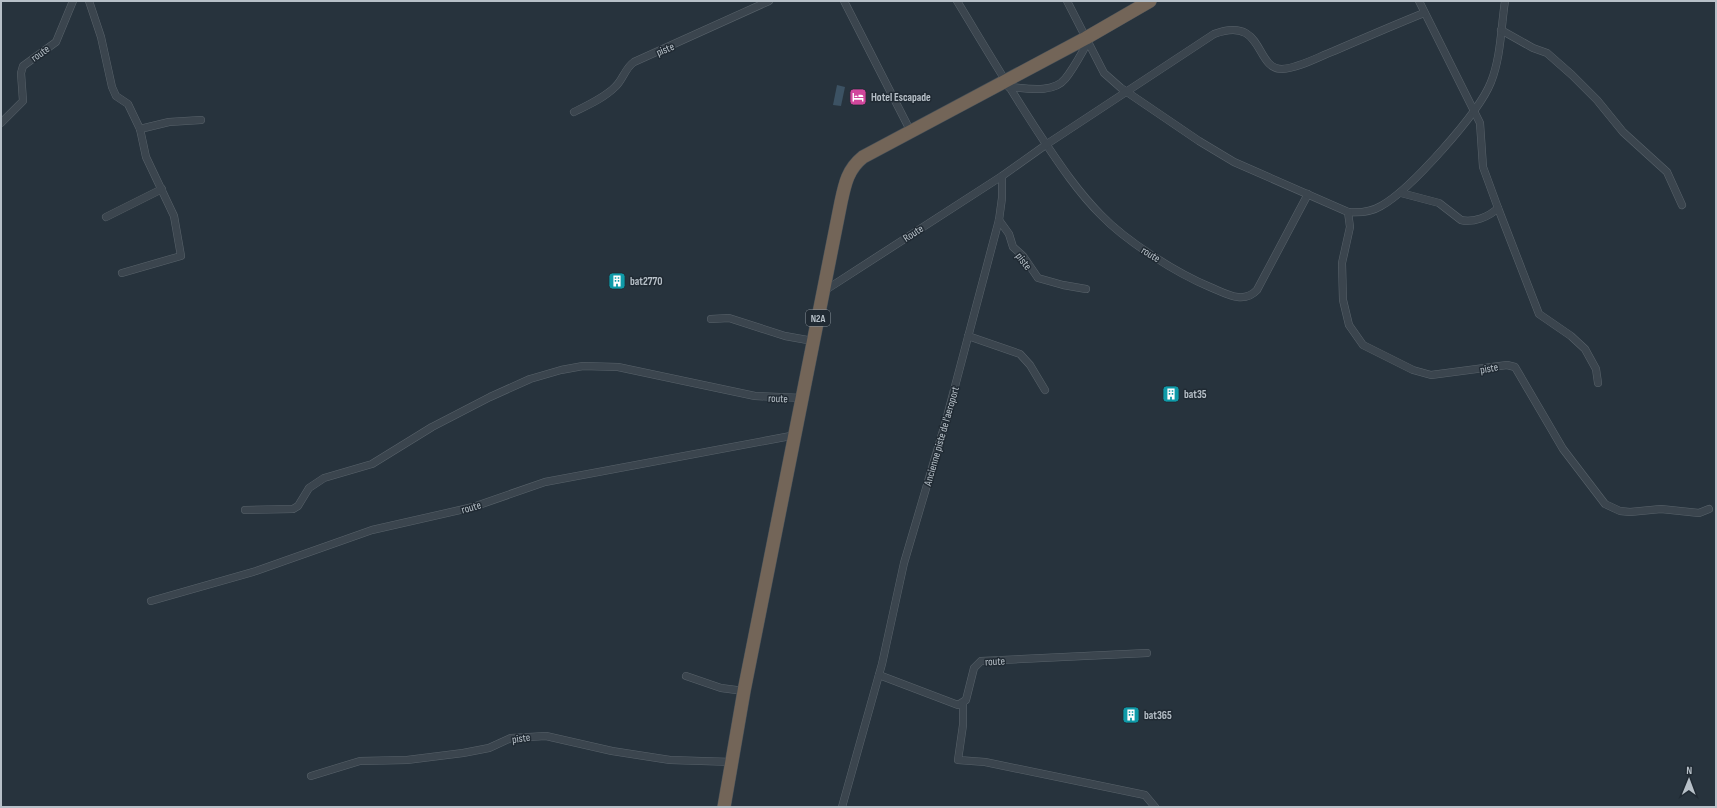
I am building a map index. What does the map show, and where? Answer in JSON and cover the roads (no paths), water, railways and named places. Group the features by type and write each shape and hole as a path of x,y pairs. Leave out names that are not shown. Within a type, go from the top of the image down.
{"highway":[{"name":"N2A","path":"724,807 733,762 744,691 841,202 849,172 854,164 863,157 1007,84 1087,40 1150,1"}],"street":[{"name":"route","path":"1,123 23,102 21,72 23,66 56,42 73,1"},
{"path":"89,1 101,37 112,87 116,96 128,104 140,129 146,157 174,216 181,256 122,273"},
{"name":"piste","path":"574,112 609,92 620,82 628,68 634,62 769,1"},
{"path":"844,1 911,132"},
{"name":"route","path":"957,1 1007,84 1086,200 1124,235 1142,249 1204,285 1239,298 1246,298 1257,290 1308,194"},
{"path":"1067,1 1104,73 1127,93 1199,141 1234,162 1348,212 1373,210 1400,193 1436,156 1474,110 1492,80 1505,1"},
{"path":"1419,1 1480,123 1481,151 1485,178 1542,317 1579,343 1593,363 1598,383"},
{"path":"1002,176 1047,144 1098,110 1127,93 1214,34 1225,30 1235,29 1245,32 1272,65 1280,69 1294,66 1320,56 1424,13"},
{"path":"1500,30 1533,48 1547,53 1572,75 1597,100 1623,132 1667,172 1682,205"},
{"path":"1007,84 1038,88 1054,87 1060,84 1065,79 1087,40"},
{"path":"140,129 169,122 201,120"},
{"name":"Route","path":"824,291 1002,176"},
{"name":"Ancienne piste de l'aeroport","path":"842,807 879,675 904,563 943,431 998,220 1002,176"},
{"path":"106,217 162,189"},
{"path":"1400,193 1439,203 1466,221 1479,219 1498,208"},
{"name":"piste","path":"1348,212 1350,227 1342,263 1343,300 1349,326 1363,345 1413,370 1431,375 1507,365 1515,367 1563,449 1605,504 1620,512 1660,509 1698,513 1709,509"},
{"name":"piste","path":"998,220 1009,234 1013,247 1023,256 1038,278 1046,282 1086,289"},
{"path":"711,319 729,318 785,336 813,341"},
{"path":"968,336 1020,354 1030,365 1045,390"},
{"name":"route","path":"245,510 293,509 298,506 309,488 324,478 372,464 432,428 490,397 530,379 561,370 583,366 618,367 755,396 803,398"},
{"name":"route","path":"151,602 256,571 372,530 473,507 545,482 796,435"},
{"name":"route","path":"963,704 968,696 974,668 976,664 981,661 1147,653"},
{"path":"879,675 952,703 958,705 963,704 963,725 958,760 985,762 1145,795 1155,807"},
{"path":"686,676 721,688 744,691"},
{"name":"piste","path":"311,776 360,761 406,760 463,753 490,748 511,738 546,736 612,751 656,758 688,761 733,762"}],"water":[{"path":"837,85 845,87 841,106 833,105"}],"place":[{"name":"Hotel Escapade","path":"858,97"},
{"name":"bat2770","path":"617,281"},
{"name":"bat35","path":"1171,394"},
{"name":"bat365","path":"1131,715"}]}
